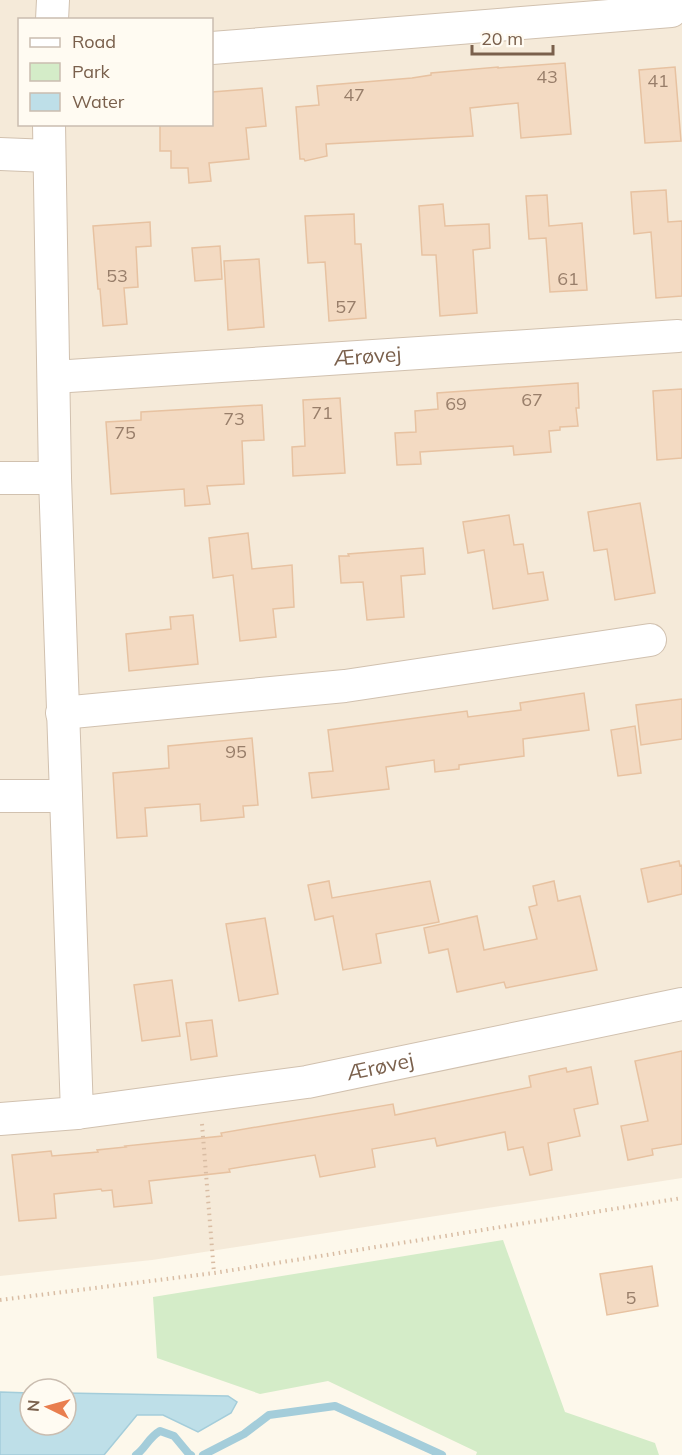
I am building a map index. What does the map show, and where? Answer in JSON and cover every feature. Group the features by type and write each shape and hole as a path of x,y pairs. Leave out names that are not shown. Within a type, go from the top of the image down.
{"street":[{"path":"52,18 53,0"},
{"path":"213,48 670,11"},
{"path":"49,126 62,713 77,1113"},
{"path":"0,154 49,156"},
{"name":"Ærøvej","path":"54,377 678,336"},
{"path":"0,478 56,478"},
{"path":"62,713 345,687 650,640"},
{"path":"0,796 66,796"},
{"name":"Ærøvej","path":"0,1119 77,1113 307,1082 682,1004"}],"path":[{"path":"199,1097 214,1273"},
{"path":"0,1300 214,1273 682,1198"}],"shaded area":[{"path":"0,0 682,0 682,1178 152,1260 0,1276"}],"green space":[{"path":"503,1240 565,1412 655,1443 659,1455 476,1455 477,1452 328,1381 260,1394 157,1358 153,1297"}],"water":[{"path":"0,1392 18,1393 18,1437 78,1437 78,1393 228,1396 237,1402 231,1413 198,1432 163,1415 137,1415 104,1455 0,1455"}],"building":[{"path":"565,63 571,134 521,138 518,103 470,108 473,136 326,144 327,156 305,161 300,159 296,107 319,105 317,86 412,78 431,75 431,73"},
{"path":"675,67 681,141 645,143 639,70"},
{"path":"262,88 266,126 246,128 249,159 209,163 211,181 189,183 188,168 171,168 171,151 160,151 160,126 213,126 213,92"},
{"path":"666,190 668,222 682,221 682,296 656,298 651,232 634,234 631,192"},
{"path":"547,195 549,226 582,223 587,290 550,292 546,238 529,239 526,196"},
{"path":"443,204 445,226 489,224 490,248 473,250 477,313 440,316 436,255 422,255 419,206"},
{"path":"354,214 355,244 361,244 366,318 329,321 325,262 308,263 305,216"},
{"path":"150,222 151,246 136,247 138,287 124,288 127,324 103,326 93,226"},
{"path":"220,246 222,279 195,281 192,248"},
{"path":"259,259 264,327 228,330 224,261"},
{"path":"578,383 579,408 576,408 578,426 560,427 560,430 549,431 551,452 514,455 513,446 420,452 421,464 397,465 395,433 416,432 415,411 438,409 437,393"},
{"path":"682,389 682,458 657,460 653,391"},
{"path":"340,398 345,473 293,476 292,447 305,446 303,400"},
{"path":"262,405 264,440 242,441 244,484 207,486 210,504 185,506 184,489 111,494 106,422 141,420 141,412"},
{"path":"640,503 655,593 615,600 607,549 594,551 588,512"},
{"path":"509,515 514,545 523,544 528,574 543,572 548,600 493,609 484,550 468,553 463,522"},
{"path":"248,533 252,569 292,565 294,607 273,609 276,637 240,641 233,575 213,578 209,538"},
{"path":"423,548 425,574 401,576 404,617 367,620 363,582 341,583 339,556"},
{"path":"193,615 198,664 129,671 126,634 171,629 170,617"},
{"path":"584,693 589,730 523,739 524,756 459,765 459,769 435,772 434,760 386,767 389,789 312,798 309,773 333,771 328,730 467,711 468,717 521,710 520,703"},
{"path":"682,699 682,739 641,745 636,705"},
{"path":"635,726 641,773 618,776 611,730"},
{"path":"252,738 258,805 243,806 244,817 201,821 200,804 145,808 147,836 117,838 113,773 169,768 168,746"},
{"path":"679,861 680,866 682,865 682,894 648,902 641,869"},
{"path":"329,881 332,898 430,881 439,922 376,934 381,963 343,970 333,916 315,920 308,885"},
{"path":"554,881 558,901 580,896 597,970 506,988 504,982 457,992 448,949 429,953 424,928 477,916 484,950 537,939 529,907 537,905 533,886"},
{"path":"265,918 278,994 239,1001 226,924"},
{"path":"172,980 180,1036 142,1041 134,985"},
{"path":"212,1020 217,1056 191,1060 186,1023"},
{"path":"682,1051 682,1144 652,1149 653,1155 628,1160 621,1126 648,1121 635,1061"},
{"path":"591,1067 598,1104 574,1109 580,1136 548,1143 552,1170 530,1175 523,1147 508,1150 505,1132 437,1146 435,1138 372,1149 375,1167 320,1177 315,1155 229,1169 230,1172 149,1181 152,1203 114,1207 112,1190 54,1194 56,1218 19,1221 12,1155 51,1151 52,1156 98,1152 97,1150 125,1146 222,1136 221,1133 393,1104 395,1115 531,1087 529,1076 566,1068 567,1072"},
{"path":"652,1266 658,1306 607,1315 600,1274"}],"waterway":[{"path":"203,1455 244,1434 269,1415 335,1406 442,1455"},
{"path":"136,1455 160,1431 174,1436 191,1455"}]}
